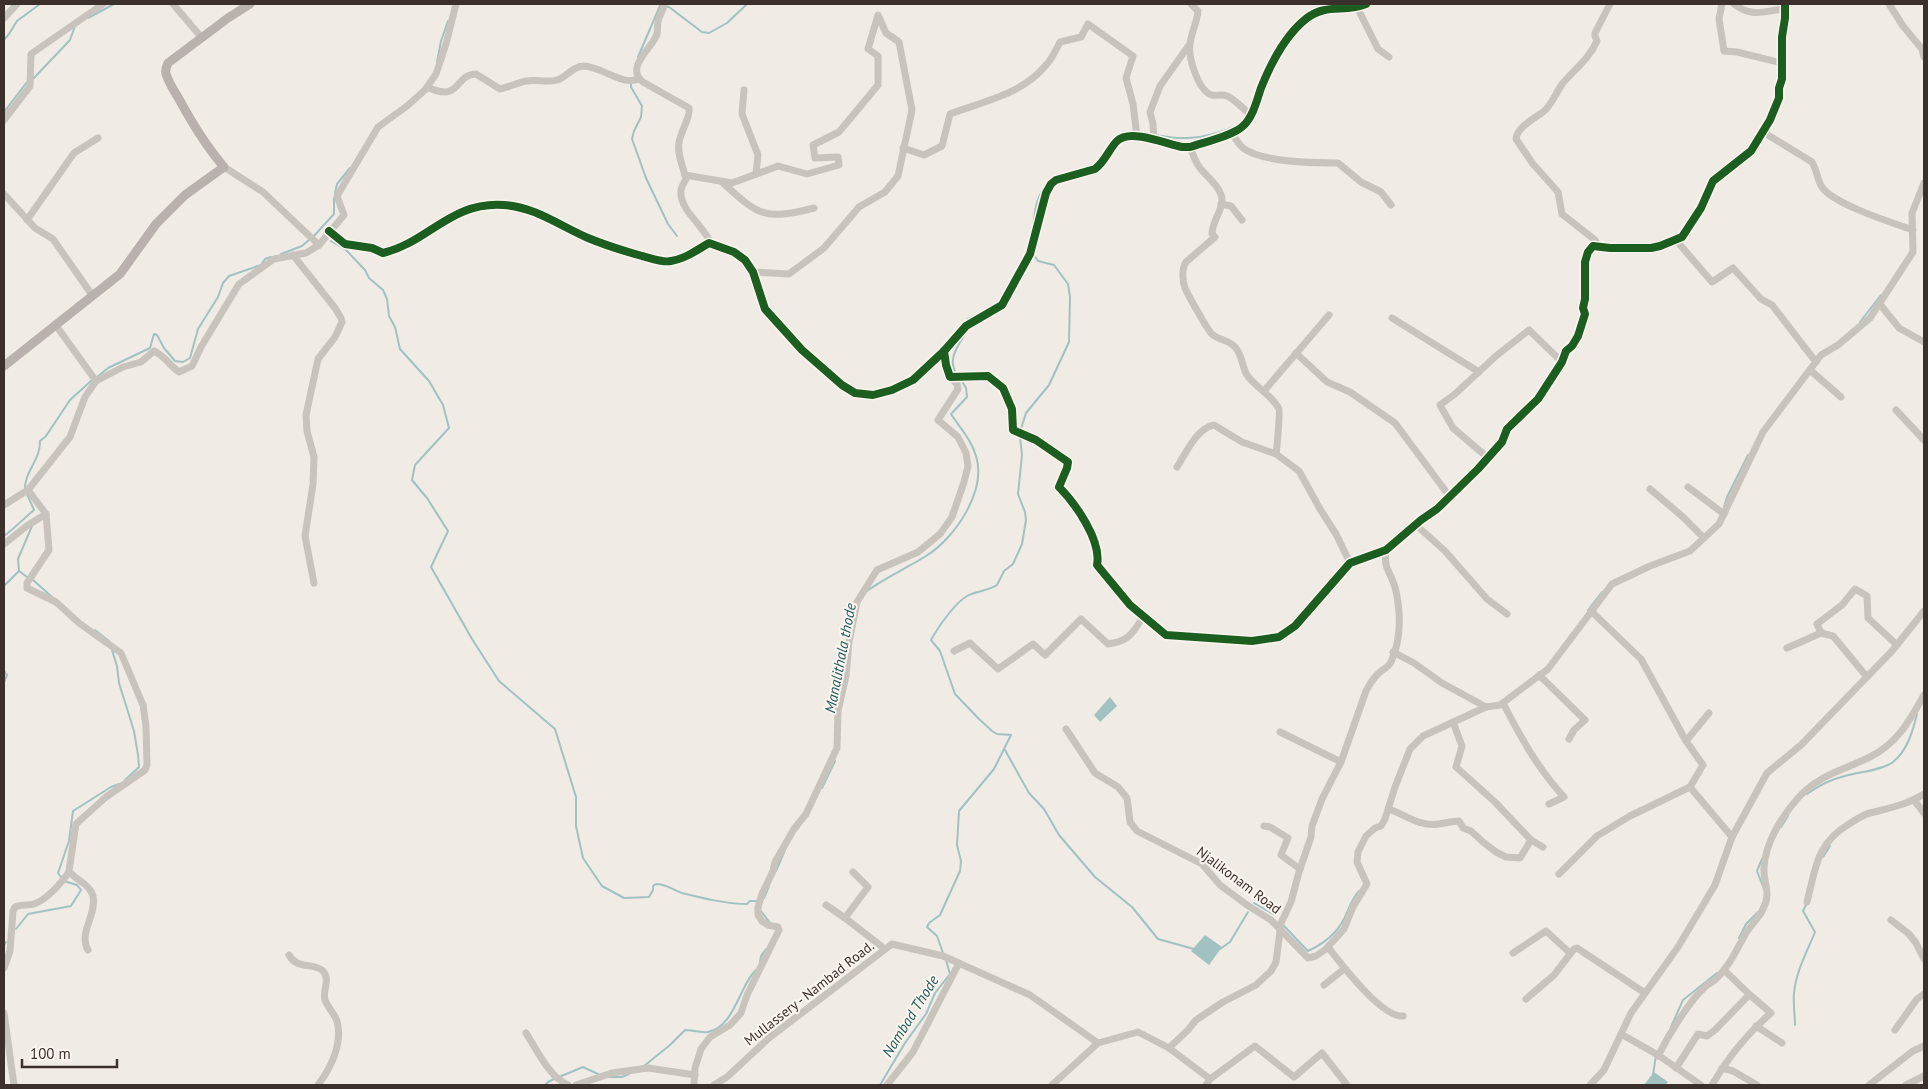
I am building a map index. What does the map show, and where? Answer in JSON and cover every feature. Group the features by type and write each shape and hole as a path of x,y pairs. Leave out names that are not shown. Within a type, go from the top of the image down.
{"main road":[{"path":"4,366 120,274 156,224 186,195 224,167 211,152 185,111 166,73 168,63 250,4"}],"street":[{"path":"4,18 17,4"},
{"path":"4,120 30,86 31,54 103,4"},
{"path":"173,4 202,38"},
{"path":"4,505 28,490 70,437 85,397 95,379 141,362 154,351 165,356 171,366 179,372 192,366 201,346 239,284 274,259 306,253 313,241 329,230 344,215 337,196 378,127 407,106 427,87 436,74 456,4"},
{"path":"639,79 638,60 657,36 658,22 665,4"},
{"path":"1154,140 1150,112 1160,86 1190,44 1198,20 1198,11 1190,4"},
{"path":"329,230 345,244 372,248 383,253 413,242 459,212 478,207 503,205 528,209 588,238 657,260 670,262 687,256 709,243 734,252 746,260 753,272 765,309 802,350 842,385 855,393 873,395 892,390 913,380 964,328 1002,305 1031,251 1046,194 1051,184 1056,180 1095,169 1118,140 1124,136 1137,136 1182,147 1190,147 1231,133 1244,126 1268,71 1295,30 1307,18 1320,10 1357,7 1366,4"},
{"path":"1599,247 1595,240 1562,214 1558,192 1516,141 1516,134 1546,110 1563,83 1590,54 1598,41 1594,36 1595,33 1610,4"},
{"path":"1722,4 1719,19 1724,51 1737,52 1782,63"},
{"path":"956,377 988,376 1003,388 1012,409 1013,430 1036,440 1068,462 1059,487 1078,510 1094,539 1099,558 1097,565 1130,605 1143,617 1166,634 1252,641 1279,637 1295,626 1350,563 1386,550 1450,496 1502,442 1507,429 1538,399 1562,362 1566,351 1572,346 1578,336 1585,314 1583,308 1585,299 1585,262 1588,252 1593,246 1651,248 1682,237 1701,208 1713,181 1751,151 1776,108 1779,98 1779,88 1782,79 1782,37 1785,6 1756,14 1745,12 1734,4"},
{"path":"1889,4 1922,50 1924,57"},
{"path":"1357,7 1378,49 1389,57"},
{"path":"685,175 732,183 778,166 807,174 839,165 838,157 815,158 813,145 839,132 878,85 878,56 868,49 878,15 886,33 899,42 912,110 898,176 885,192 859,206 824,248 789,274 753,272"},
{"path":"904,148 924,155 942,146 950,114 1007,94 1028,81 1046,66 1060,42 1081,37 1088,24 1133,56 1126,78 1133,104 1137,136"},
{"path":"1190,44 1192,62 1205,91 1212,95 1226,95 1235,100 1250,114"},
{"path":"427,87 447,92 455,89 466,77 476,74 500,89 526,81 556,80 569,71 582,66 624,80 632,81 639,79 689,108 689,115 678,144 686,181 681,189 684,204 711,244"},
{"path":"744,90 742,114 758,156 756,174"},
{"path":"1763,132 1812,162 1817,169 1822,188 1833,196 1869,214 1913,230"},
{"path":"1231,133 1242,148 1258,156 1318,163 1338,163 1361,182 1381,192 1391,205"},
{"path":"28,220 74,152 98,138"},
{"path":"1190,147 1199,168 1220,192 1221,204 1212,225 1212,234 1215,237 1186,262 1183,267 1185,288 1212,334 1235,346 1241,358 1242,367 1249,377 1280,410 1277,424 1276,454"},
{"path":"224,167 263,192 313,241"},
{"path":"722,182 750,207 766,214 792,214 814,208"},
{"path":"1403,1016 1398,1017 1389,1012 1344,969 1328,947 1346,927 1353,907 1367,884 1357,862 1360,847 1370,832 1381,826 1385,819 1413,744 1423,736 1486,707 1500,705 1548,669 1612,584 1650,566 1690,551 1719,524 1763,432 1821,355 1838,345 1870,318 1913,252 1912,214 1924,184"},
{"path":"4,194 35,228 53,239 92,295"},
{"path":"1221,204 1231,206 1242,220"},
{"path":"1675,239 1712,282 1733,268 1761,299 1772,305 1816,362"},
{"path":"293,255 335,308 342,322 335,337 318,359 306,415 307,431 314,457 313,484 305,536 314,584"},
{"path":"1585,262 1594,266"},
{"path":"1880,303 1899,328 1924,342"},
{"path":"1264,391 1329,315"},
{"path":"1392,318 1479,372"},
{"path":"55,324 95,379"},
{"path":"1488,457 1454,428 1440,405 1529,330 1562,362"},
{"path":"694,1085 701,1049 716,1032 730,1025 742,1013 747,995 780,930 778,927 762,921 757,913 762,894 786,842 806,814 837,748 838,710 846,676 849,642 857,602 877,570 895,561 909,557 929,545 940,534 952,517 956,506 968,466 966,453 958,438 938,420 958,389 956,377 944,350"},
{"path":"1296,353 1327,382 1350,392 1395,423 1450,496"},
{"path":"1810,370 1841,397"},
{"path":"1896,410 1924,440"},
{"path":"1177,467 1207,426 1214,425 1242,442 1276,454 1299,471 1336,534 1350,563"},
{"path":"1688,487 1724,514"},
{"path":"1650,489 1683,516 1704,538"},
{"path":"4,968 10,951 13,910 15,907 34,904 44,898 70,870 76,824 106,797 138,777 146,768 145,717 140,696 121,653 79,623 56,602 28,589 26,585 49,550 46,514 28,490"},
{"path":"4,544 46,514"},
{"path":"1416,525 1445,551 1487,599 1507,614"},
{"path":"1169,1048 1196,1020 1256,985 1271,971 1278,956 1280,928 1291,902 1311,837 1312,826 1322,799 1341,762 1366,692 1372,680 1390,664 1397,644 1400,619 1395,588 1384,562 1386,550"},
{"path":"1821,633 1817,624 1842,605 1854,589 1867,596 1868,618 1898,645"},
{"path":"1559,874 1597,836 1630,816 1690,786 1703,765 1686,741 1640,659 1591,611"},
{"path":"1590,1085 1604,1070 1631,1013 1678,947 1714,885 1732,837 1767,773 1801,746 1898,645 1924,611"},
{"path":"954,651 970,644 998,669 1033,644 1045,655 1081,619 1108,644 1124,640 1134,631 1143,617"},
{"path":"1787,648 1821,633 1833,636 1867,677"},
{"path":"1393,652 1414,663 1442,683 1486,707"},
{"path":"1539,675 1585,720 1574,730 1569,739"},
{"path":"1656,1055 1705,986 1716,980 1724,970 1735,954 1746,932 1764,908 1768,895 1764,868 1771,839 1782,818 1806,790 1826,775 1872,756 1891,742 1909,724 1924,695"},
{"path":"1503,702 1523,741 1544,775 1564,797 1549,804"},
{"path":"1686,741 1709,713"},
{"path":"1453,722 1462,746 1456,767 1495,802 1532,840 1543,847"},
{"name":"Njalikonam Road","path":"1066,729 1095,773 1118,787 1127,798 1130,822 1137,832 1202,864 1220,885 1280,928 1308,958 1316,956 1328,947"},
{"path":"1280,732 1341,762"},
{"path":"1690,786 1732,837"},
{"path":"1808,902 1820,852 1835,832 1862,816 1915,801 1924,794"},
{"path":"1915,801 1924,813"},
{"path":"1389,809 1425,824 1459,821 1464,828 1471,831 1482,842 1506,856 1520,858 1532,840"},
{"path":"1264,826 1270,827 1288,838 1281,855 1300,870"},
{"path":"70,870 87,886 93,897 92,910 85,936 85,945 88,950"},
{"path":"845,918 868,887 853,872"},
{"path":"826,905 885,949"},
{"path":"1891,920 1909,934 1924,959"},
{"path":"1513,953 1546,931 1570,953"},
{"name":"Mullassery - Nambad Road.","path":"715,1085 727,1077 769,1038 892,944 943,956 1030,995 1098,1043"},
{"path":"1526,999 1554,975 1570,953 1577,948 1645,993"},
{"path":"290,955 292,959 301,965 320,968 325,973 325,1000 336,1019 337,1046 332,1064 318,1085"},
{"path":"887,1085 913,1052 959,963"},
{"path":"1324,985 1344,969"},
{"path":"1712,1085 1742,1041 1771,1012 1724,970"},
{"path":"1895,1030 1917,999 1924,994"},
{"path":"1676,1068 1698,1034 1707,1036 1715,1030 1750,995"},
{"path":"4,1013 14,1085"},
{"path":"1756,1026 1782,1043"},
{"path":"1057,1084 1098,1043 1138,1032 1169,1048 1208,1082 1254,1046 1294,1077 1322,1054 1347,1085"},
{"path":"526,1033 545,1063 561,1082 568,1085"},
{"path":"1621,1034 1701,1085"},
{"path":"1868,1085 1914,1051 1924,1046"},
{"path":"576,1085 612,1073 648,1068 695,1075"},
{"path":"1722,1068 1733,1071 1756,1085"},
{"path":"1907,1085 1924,1076"}],"water":[{"path":"1110,697 1117,706 1100,722 1094,715"},
{"path":"1205,935 1222,947 1209,965 1191,951"},
{"path":"1654,1072 1668,1082 1665,1085 1644,1085"}],"waterway":[{"path":"4,40 17,21 40,4"},
{"path":"88,18 114,4"},
{"path":"659,8 661,4"},
{"path":"666,7 669,7 702,32 709,33 727,23 747,4"},
{"name":"Nambad Thode","path":"1323,8 1332,4"},
{"path":"638,57 659,8 661,8"},
{"path":"437,62 441,41 448,21"},
{"path":"32,80 70,40 75,26"},
{"path":"4,112 27,82"},
{"path":"631,84 642,106 641,117 632,139 646,178 668,224 677,236"},
{"name":"Nambad Thode","path":"1156,135 1179,138 1200,137 1241,124"},
{"name":"Nambad Thode","path":"1124,134 1134,131"},
{"name":"Nambad Thode","path":"1139,132 1151,134"},
{"path":"335,193 337,184 350,168"},
{"name":"Nambad Thode","path":"1033,231 1038,198 1049,182"},
{"path":"313,237 334,214 334,198"},
{"path":"281,254 302,246 309,240"},
{"path":"331,241 346,250 365,270 369,278 383,290 400,349 429,381 443,405 449,428 415,465 412,480 427,498 448,531 431,567 472,639 499,681 555,729 576,797 576,826 583,858 602,886 624,898 649,897 653,886 660,884 682,893 722,902 747,904 750,901 757,901"},
{"name":"Nambad Thode","path":"1020,432 1026,413 1049,385 1069,342 1070,297 1068,284 1054,265 1038,261 1033,254"},
{"path":"96,378 108,368 150,348 154,334 157,335 164,348 175,361 183,362 190,358 198,329 218,297 223,283 229,276 261,265 265,259 271,257"},
{"path":"1860,322 1881,295"},
{"name":"Manalithala thode","path":"964,324 968,319 983,312"},
{"name":"Manalithala thode","path":"957,375 953,359 956,349 965,334 964,331"},
{"name":"Manalithala thode","path":"867,591 937,548 957,526 973,498 977,484 976,456 968,439 951,414 967,397 966,388 960,378"},
{"path":"25,490 25,483 38,454 40,441 46,436 70,400 92,380"},
{"name":"Nambad Thode","path":"943,953 937,936 927,927 929,923 940,915 960,871 961,861 957,845 959,811 994,769 1011,735 997,734 992,731 955,694 940,651 931,640 947,616 962,599 997,585 1004,571 1013,564 1022,544 1026,520 1018,494 1022,455 1020,437"},
{"path":"1724,507 1748,455"},
{"path":"4,536 34,510 27,494"},
{"path":"4,586 19,571 18,559 32,526"},
{"path":"19,571 27,577"},
{"path":"32,579 52,597"},
{"path":"1588,610 1602,592"},
{"path":"95,630 109,641"},
{"path":"112,650 117,666 119,683 134,731 138,755 139,767 125,780"},
{"path":"4,671 7,675 4,682"},
{"path":"1807,794 1835,779 1889,765 1903,752 1912,733 1917,714"},
{"path":"1005,750 1029,793 1044,809 1059,835 1095,877 1132,907 1158,939 1194,949"},
{"name":"Manalithala thode","path":"822,788 835,761"},
{"path":"61,877 58,873 69,841 73,811 119,784"},
{"path":"1781,827 1788,816"},
{"path":"1823,857 1830,846"},
{"name":"Manalithala thode","path":"776,871 785,850"},
{"path":"1762,859 1757,871 1764,889"},
{"path":"16,929 28,914 71,906 81,890 77,885 64,881"},
{"name":"Manalithala thode","path":"764,898 769,886"},
{"path":"1283,925 1308,951 1324,942 1337,930 1359,891"},
{"path":"1254,903 1273,914"},
{"path":"1795,1025 1795,985 1802,962 1815,932 1803,911 1807,903"},
{"name":"Manalithala thode","path":"761,911 770,923"},
{"path":"1220,949 1230,942 1248,912"},
{"path":"1739,938 1746,924 1758,912"},
{"name":"Manalithala thode","path":"760,962 761,956 766,949"},
{"name":"Nambad Thode","path":"880,1085 905,1043 926,1014 935,993 950,974 946,960"},
{"name":"Manalithala thode","path":"644,1066 685,1030 708,1032 725,1022 746,984 757,969"},
{"path":"1671,1027 1683,1000 1717,973"},
{"path":"1653,1075 1656,1055"},
{"name":"Manalithala thode","path":"559,1077 583,1067 598,1074"},
{"name":"Manalithala thode","path":"609,1077 622,1077 629,1074"},
{"name":"Manalithala thode","path":"545,1085 554,1079"}],"cycle path":[{"path":"329,231 345,244 372,248 383,253 399,248 469,209 485,205 504,205 526,209 594,241 660,261 676,260 691,254 709,243 734,252 745,260 753,272 765,309 802,350 842,385 855,393 873,395 892,390 913,380 944,351 966,326 1002,305 1030,254 1046,193 1051,184 1056,180 1095,169 1102,163 1117,141 1123,137 1139,136 1182,147 1190,147 1226,136 1238,130 1252,113 1274,59 1285,41 1299,25 1314,13 1329,9 1358,7 1366,4"},
{"path":"944,351 950,377 988,376 1003,388 1012,409 1013,430 1036,440 1068,462 1059,487 1086,523 1095,545 1097,565 1130,605 1166,635 1252,641 1279,637 1295,626 1350,563 1386,550 1437,509 1478,469 1502,442 1507,429 1538,399 1562,362 1566,351 1572,346 1578,336 1585,314 1583,308 1585,299 1585,262 1588,252 1593,246 1651,248 1682,237 1701,208 1713,181 1751,151 1770,120 1779,98 1779,88 1782,79 1782,37 1785,4"}]}
